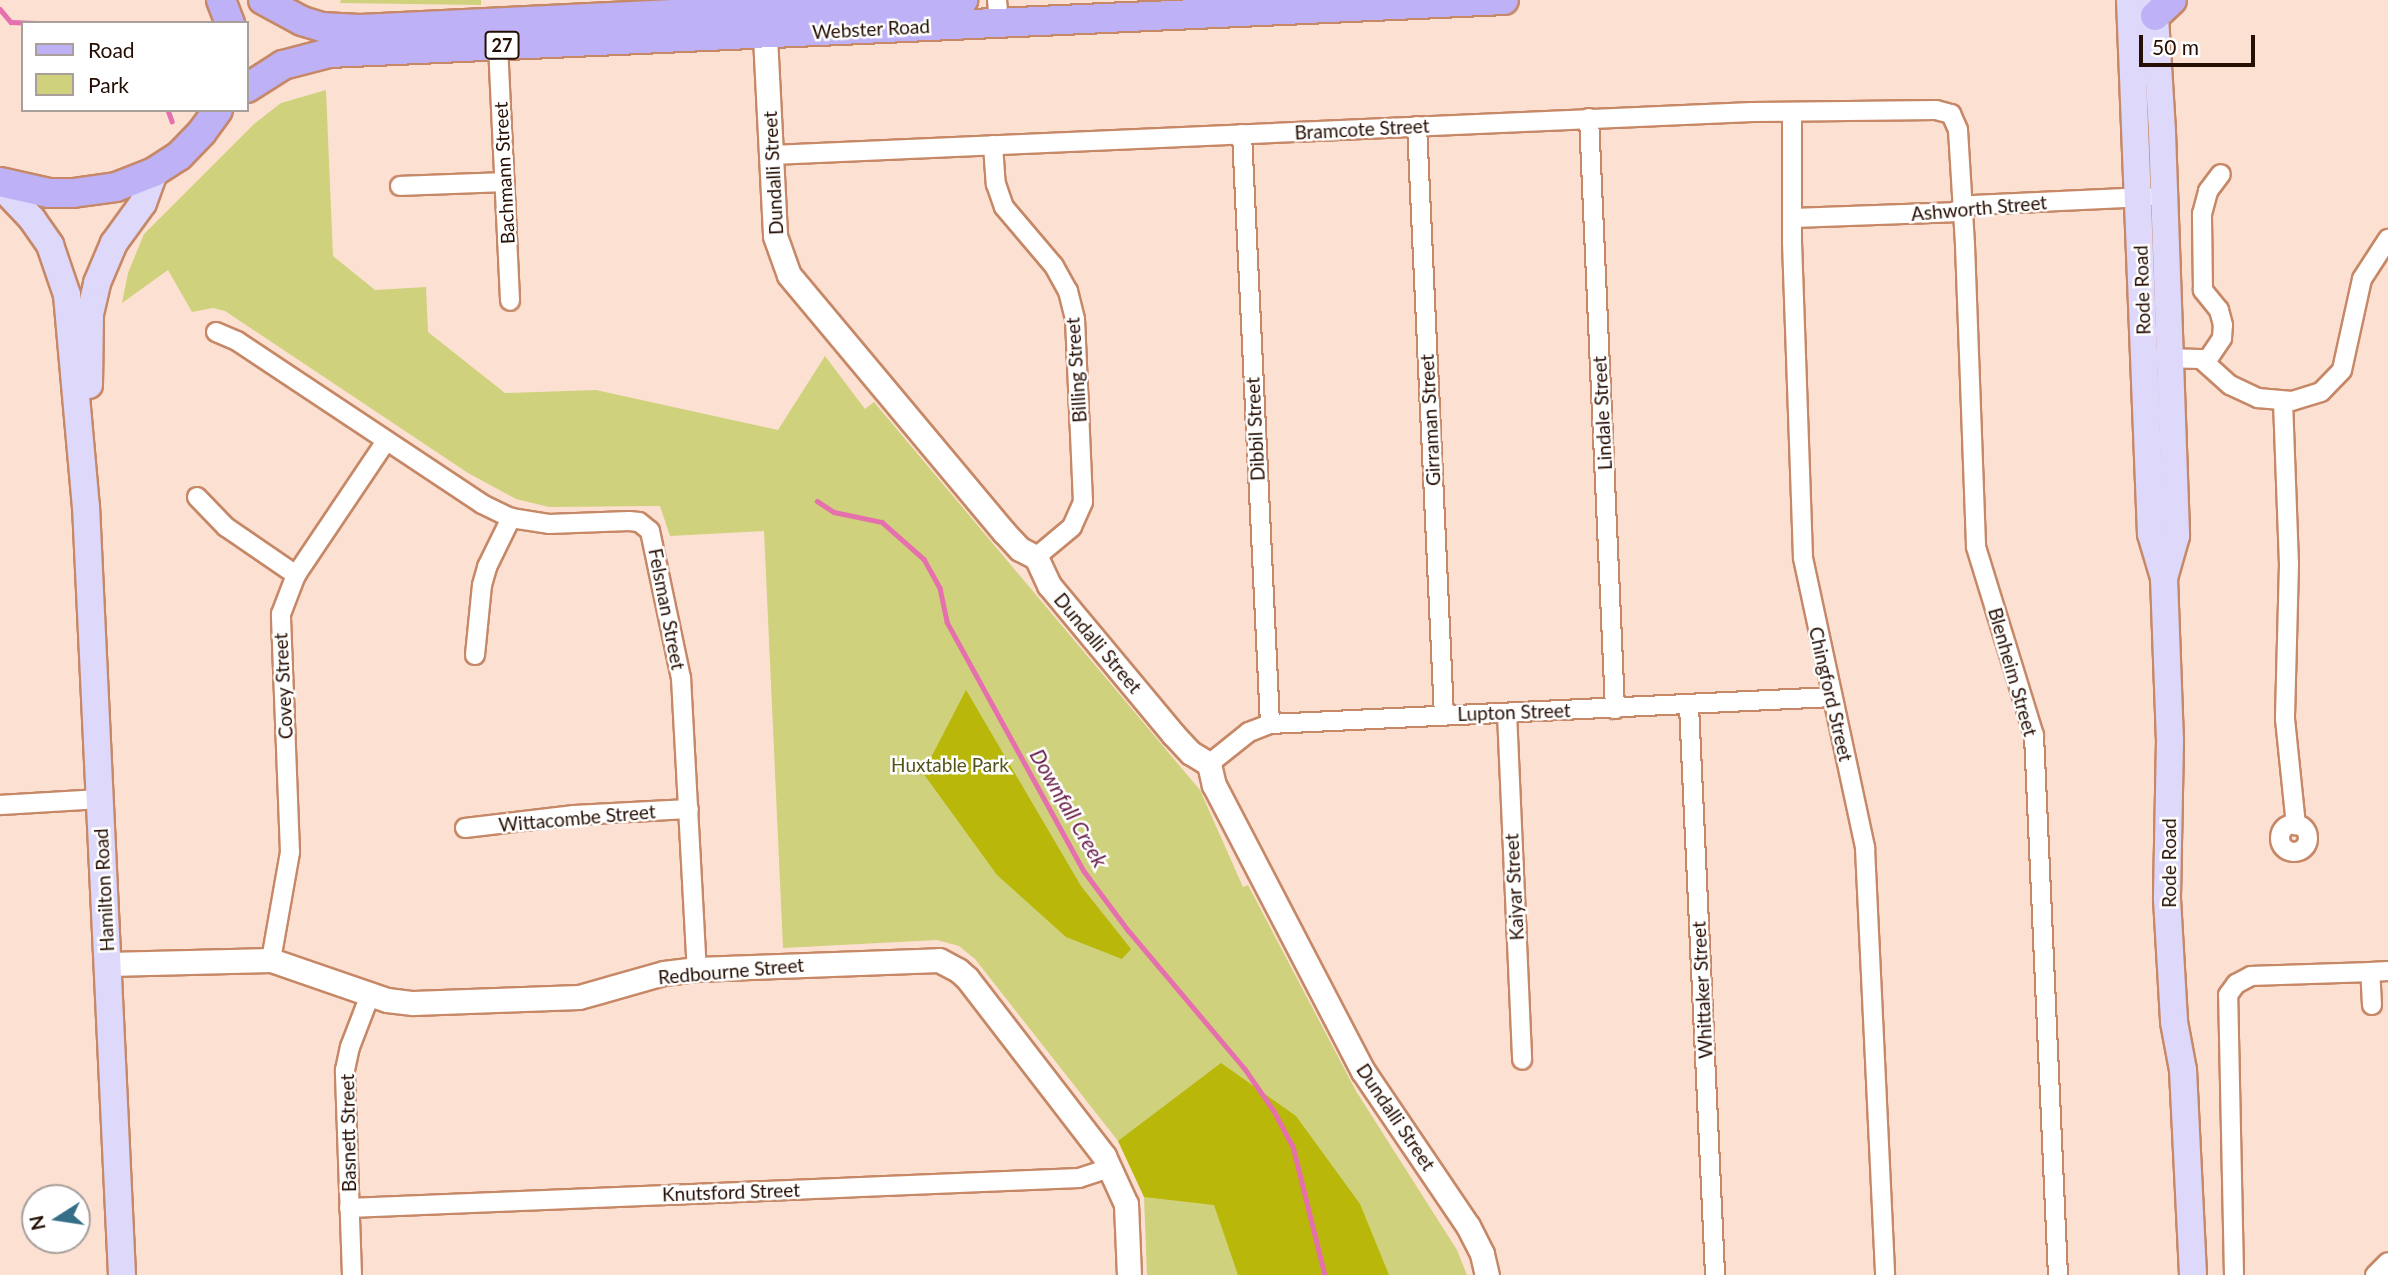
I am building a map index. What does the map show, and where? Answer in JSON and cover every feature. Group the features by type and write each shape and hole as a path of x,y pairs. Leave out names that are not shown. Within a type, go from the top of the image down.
{"main road":[{"path":"221,0 229,21"},
{"name":"Webster Road","path":"263,0 302,21 341,29 764,23 998,12 1504,0"},
{"name":"Webster Road","path":"248,87 270,72 314,55 498,45 764,23 963,0"},
{"name":"Rode Road","path":"2130,0 2152,197"},
{"name":"Rode Road","path":"2160,5 2152,197 2157,358 2176,536 2164,578 2170,751 2167,899 2174,1022 2183,1070 2193,1275"},
{"path":"0,184 27,190 73,193 116,187 155,172 192,144 216,112"},
{"name":"Hamilton Road","path":"86,506 92,299 114,243 143,203 155,172"},
{"name":"Hamilton Road","path":"0,184 41,231 64,281 86,506 122,1275"},
{"name":"Rode Road","path":"2174,1022 2169,1070 2175,1275"}],"street":[{"name":"Dundalli Street","path":"764,23 775,236 789,275 1004,532 1020,549 1036,557 1049,585 1173,734 1191,753 1209,764 1214,785 1363,1071 1468,1226 1482,1254 1486,1275"},
{"name":"Bachmann Street","path":"498,45 510,301"},
{"name":"Bramcote Street","path":"772,155 1589,118 1936,110 1951,114"},
{"name":"Chingford Street","path":"1792,113 1803,558 1864,848 1885,1275"},
{"name":"Blenheim Street","path":"1951,114 1958,130 1963,209 1976,547 2034,735 2058,1275"},
{"name":"Lindale Street","path":"1589,118 1615,709"},
{"name":"Girraman Street","path":"1416,126 1444,715"},
{"name":"Dibbil Street","path":"1241,134 1269,723"},
{"name":"Billing Street","path":"993,145 996,184 1004,206 1054,267 1068,291 1075,319 1083,502 1072,527 1036,557"},
{"path":"2206,362 2222,338 2223,325 2219,310 2203,290 2202,214 2208,191 2221,174"},
{"path":"400,186 504,182"},
{"name":"Ashworth Street","path":"1793,218 1953,212 1973,205 2152,197"},
{"path":"2157,358 2194,358 2206,362 2230,385 2248,395 2283,401 2302,400 2321,392 2342,370 2362,279 2388,239"},
{"name":"Felsman Street","path":"216,332 237,341 482,504 511,518 549,524 629,521 639,522 650,531 681,678 697,969"},
{"path":"2283,401 2289,564 2286,719 2296,824"},
{"name":"Covey Street","path":"271,960 290,852 280,626 285,600 296,575 386,441"},
{"path":"197,497 226,527 296,575"},
{"path":"475,655 482,585 491,557 511,518"},
{"name":"Lupton Street","path":"1209,764 1249,732 1269,723 1689,706 1832,697"},
{"name":"Whittaker Street","path":"1689,706 1715,1275"},
{"name":"Kaiyar Street","path":"1507,713 1522,1060"},
{"path":"0,805 100,799"},
{"name":"Wittacombe Street","path":"465,828 574,815 689,810"},
{"name":"Redbourne Street","path":"108,964 271,960 370,995 413,1003 579,997 664,973 697,969 908,959 929,959 949,964 975,988 1090,1136 1110,1168 1126,1205 1129,1275"},
{"path":"2234,1275 2226,1007 2230,991 2240,981 2251,976 2379,971 2372,1005"},
{"name":"Basnett Street","path":"352,1275 345,1070 350,1047 370,995"},
{"name":"Knutsford Street","path":"349,1208 1079,1178 1110,1168"},
{"path":"2375,1275 2388,1262"}],"green space":[{"path":"341,0 481,0 481,5 340,3"},
{"name":"Huxtable Park","path":"326,90 333,256 375,290 426,287 428,332 505,393 596,390 778,430 825,356 865,409 874,402 1200,790 1243,887 1248,885 1356,1091 1457,1250 1467,1275 1147,1275 1144,1197 1135,1171 1118,1141 975,959 959,946 937,940 783,948 764,531 670,536 660,506 549,507 516,499 468,473 225,311 213,308 192,312 168,270 122,303 128,273 144,234 254,124 281,103"},
{"path":"966,690 1081,886 1131,949 1122,959 1066,937 997,875 923,773"},
{"path":"1221,1063 1296,1116 1360,1204 1389,1275 1238,1275 1214,1205 1144,1197 1118,1141"}],"waterway":[{"name":"Downfall Creek","path":"0,9 11,22 21,22"},
{"name":"Downfall Creek","path":"169,112 172,121"},
{"name":"Downfall Creek","path":"817,501 834,512 882,522 924,559 940,588 947,622 1084,871 1128,930 1245,1069 1274,1111 1293,1146 1325,1275"}]}
